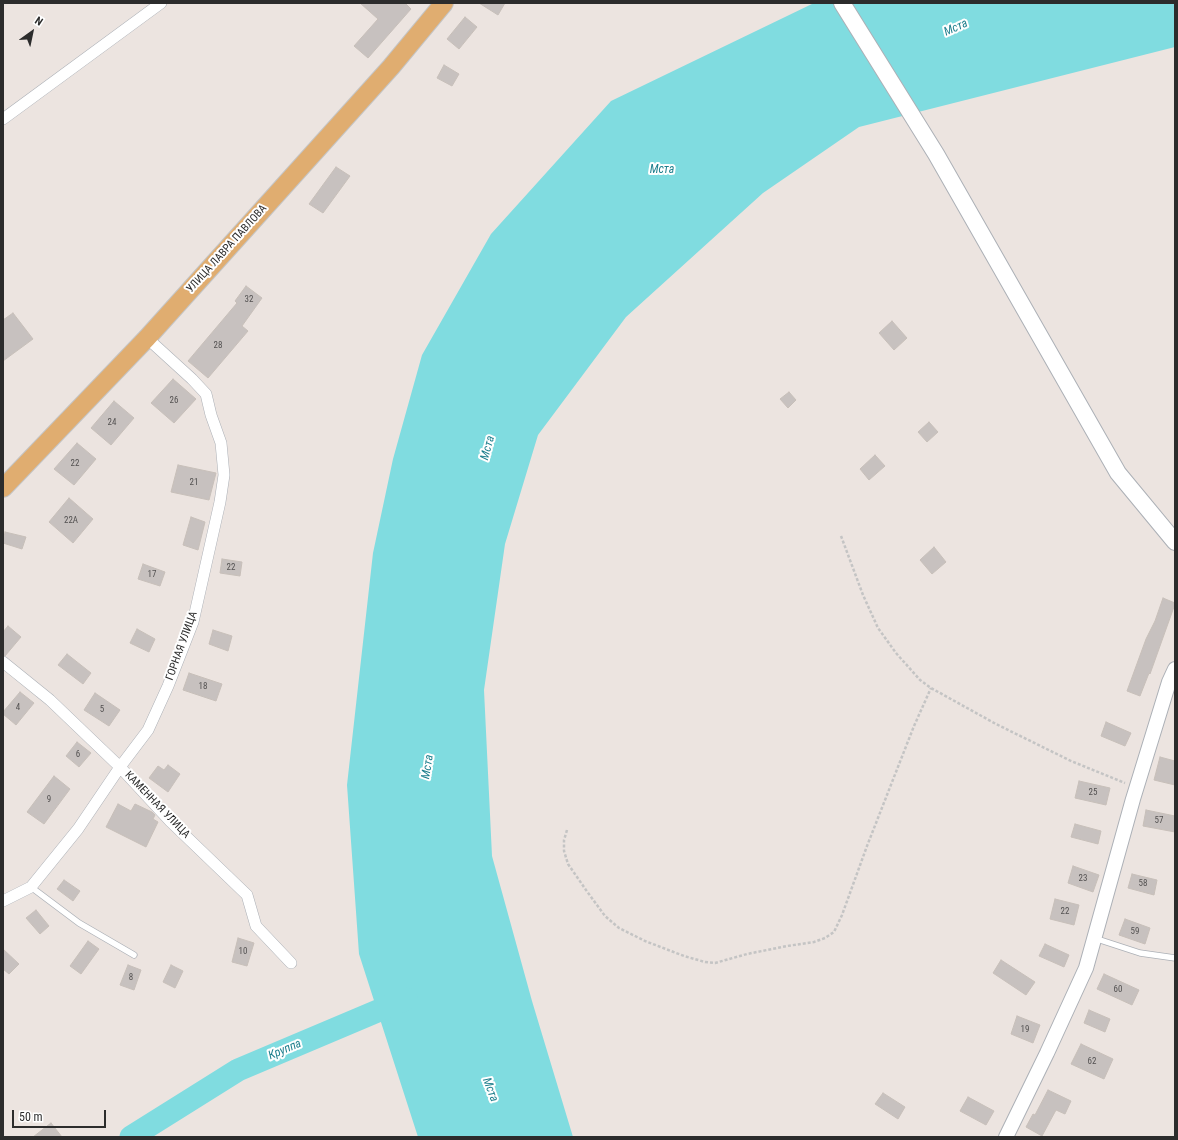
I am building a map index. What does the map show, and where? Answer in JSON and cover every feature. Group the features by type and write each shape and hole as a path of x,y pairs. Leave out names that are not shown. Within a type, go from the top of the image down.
{"main road":[{"name":"УЛИЦА ЛАВРА ПАВЛОВА","path":"3,488 147,338 391,68 444,3"},
{"path":"842,3 936,154 1118,473 1175,542"}],"street":[{"path":"3,119 161,3"},
{"name":"ГОРНАЯ УЛИЦА","path":"3,901 31,887 78,829 120,767 148,730 168,686 193,622 220,502 224,475 221,443 211,415 206,394 192,379 147,338"},
{"name":"КАМЕННАЯ УЛИЦА","path":"3,662 50,700 120,767 170,820 247,895 256,926 291,963"},
{"path":"1006,1137 1086,968 1137,787 1169,682 1175,669"}],"lane":[{"path":"31,887 79,923 134,954"},
{"path":"1094,938 1140,953 1175,958"}],"path":[{"path":"841,536 878,628 896,654 920,680 931,688 996,724 1071,761 1137,787"},
{"path":"566,830 564,851 568,864 586,890 605,916 619,928 645,941 684,956 705,962 715,962 786,946 814,942 825,938 834,932 842,915 867,846 914,726 931,688"}],"water":[{"name":"Мста","path":"814,3 1175,3 1175,47 859,127 763,193 626,317 538,435 505,544 484,690 492,856 532,1001 573,1137 418,1137 359,954 347,785 373,553 393,459 422,355 491,234 611,101"}],"building":[{"path":"360,3 405,3 411,9 368,58 354,46 378,19"},
{"path":"479,3 505,3 498,15"},
{"path":"465,17 477,27 459,49 447,39"},
{"path":"444,65 459,74 452,86 437,78"},
{"path":"336,167 350,176 323,213 309,204"},
{"path":"246,286 262,298 242,326 248,331 208,378 188,361 237,303 235,301"},
{"path":"13,313 33,339 3,361 3,320"},
{"path":"892,321 907,338 894,350 879,333"},
{"path":"173,379 196,399 174,423 151,403"},
{"path":"789,392 796,400 788,408 780,399"},
{"path":"114,401 134,418 111,445 91,428"},
{"path":"929,422 938,432 927,442 918,432"},
{"path":"77,443 96,459 74,485 54,469"},
{"path":"875,455 885,466 869,480 860,469"},
{"path":"178,465 216,473 209,500 171,492"},
{"path":"69,498 93,519 73,543 49,522"},
{"path":"191,517 205,522 198,550 183,545"},
{"path":"5,532 26,537 22,549 3,543"},
{"path":"934,547 946,562 932,574 920,560"},
{"path":"222,559 242,562 240,576 220,573"},
{"path":"143,564 165,572 160,586 138,579"},
{"path":"1163,598 1175,604 1150,674 1149,673 1140,696 1127,691"},
{"path":"8,626 21,637 5,656 3,655 3,632"},
{"path":"137,629 155,639 149,652 130,643"},
{"path":"213,630 232,636 228,651 209,644"},
{"path":"67,654 91,673 83,684 58,665"},
{"path":"189,673 222,684 216,701 183,690"},
{"path":"20,692 34,703 16,725 3,714 3,712"},
{"path":"95,693 120,710 109,726 84,710"},
{"path":"1106,722 1131,733 1125,746 1101,736"},
{"path":"77,742 91,753 79,767 66,756"},
{"path":"1160,757 1175,761 1175,785 1154,780"},
{"path":"168,765 180,774 168,792 149,778 158,766 164,770"},
{"path":"54,776 70,789 44,824 27,812"},
{"path":"1079,781 1110,788 1106,805 1075,798"},
{"path":"118,804 131,811 135,804 155,815 153,819 158,822 146,847 106,827"},
{"path":"1146,810 1175,816 1175,832 1143,826"},
{"path":"1075,824 1101,831 1098,844 1071,837"},
{"path":"1073,866 1099,875 1093,892 1068,883"},
{"path":"1132,874 1157,880 1154,895 1128,888"},
{"path":"64,880 80,891 73,901 57,889"},
{"path":"1055,899 1079,905 1074,925 1050,919"},
{"path":"36,910 49,926 40,934 26,918"},
{"path":"1125,919 1150,928 1145,944 1119,935"},
{"path":"238,938 254,943 247,966 232,962"},
{"path":"88,941 99,949 81,974 70,966"},
{"path":"1045,944 1069,955 1064,967 1039,956"},
{"path":"3,949 19,964 9,974 3,969"},
{"path":"1001,960 1035,982 1026,995 993,973"},
{"path":"128,965 141,970 134,990 120,985"},
{"path":"171,965 183,971 175,988 163,982"},
{"path":"1104,974 1139,990 1132,1005 1097,989"},
{"path":"1089,1010 1110,1019 1105,1032 1084,1023"},
{"path":"1017,1016 1040,1025 1033,1043 1011,1034"},
{"path":"1081,1044 1113,1059 1104,1079 1071,1064"},
{"path":"1048,1090 1071,1101 1065,1114 1056,1110 1042,1136 1026,1127 1033,1114 1035,1115"},
{"path":"883,1093 905,1107 898,1119 875,1104"},
{"path":"968,1097 994,1111 986,1125 960,1111"},
{"path":"51,1123 62,1137 33,1137"}],"waterway":[{"name":"Круппа","path":"131,1137 238,1070 406,999"}]}
